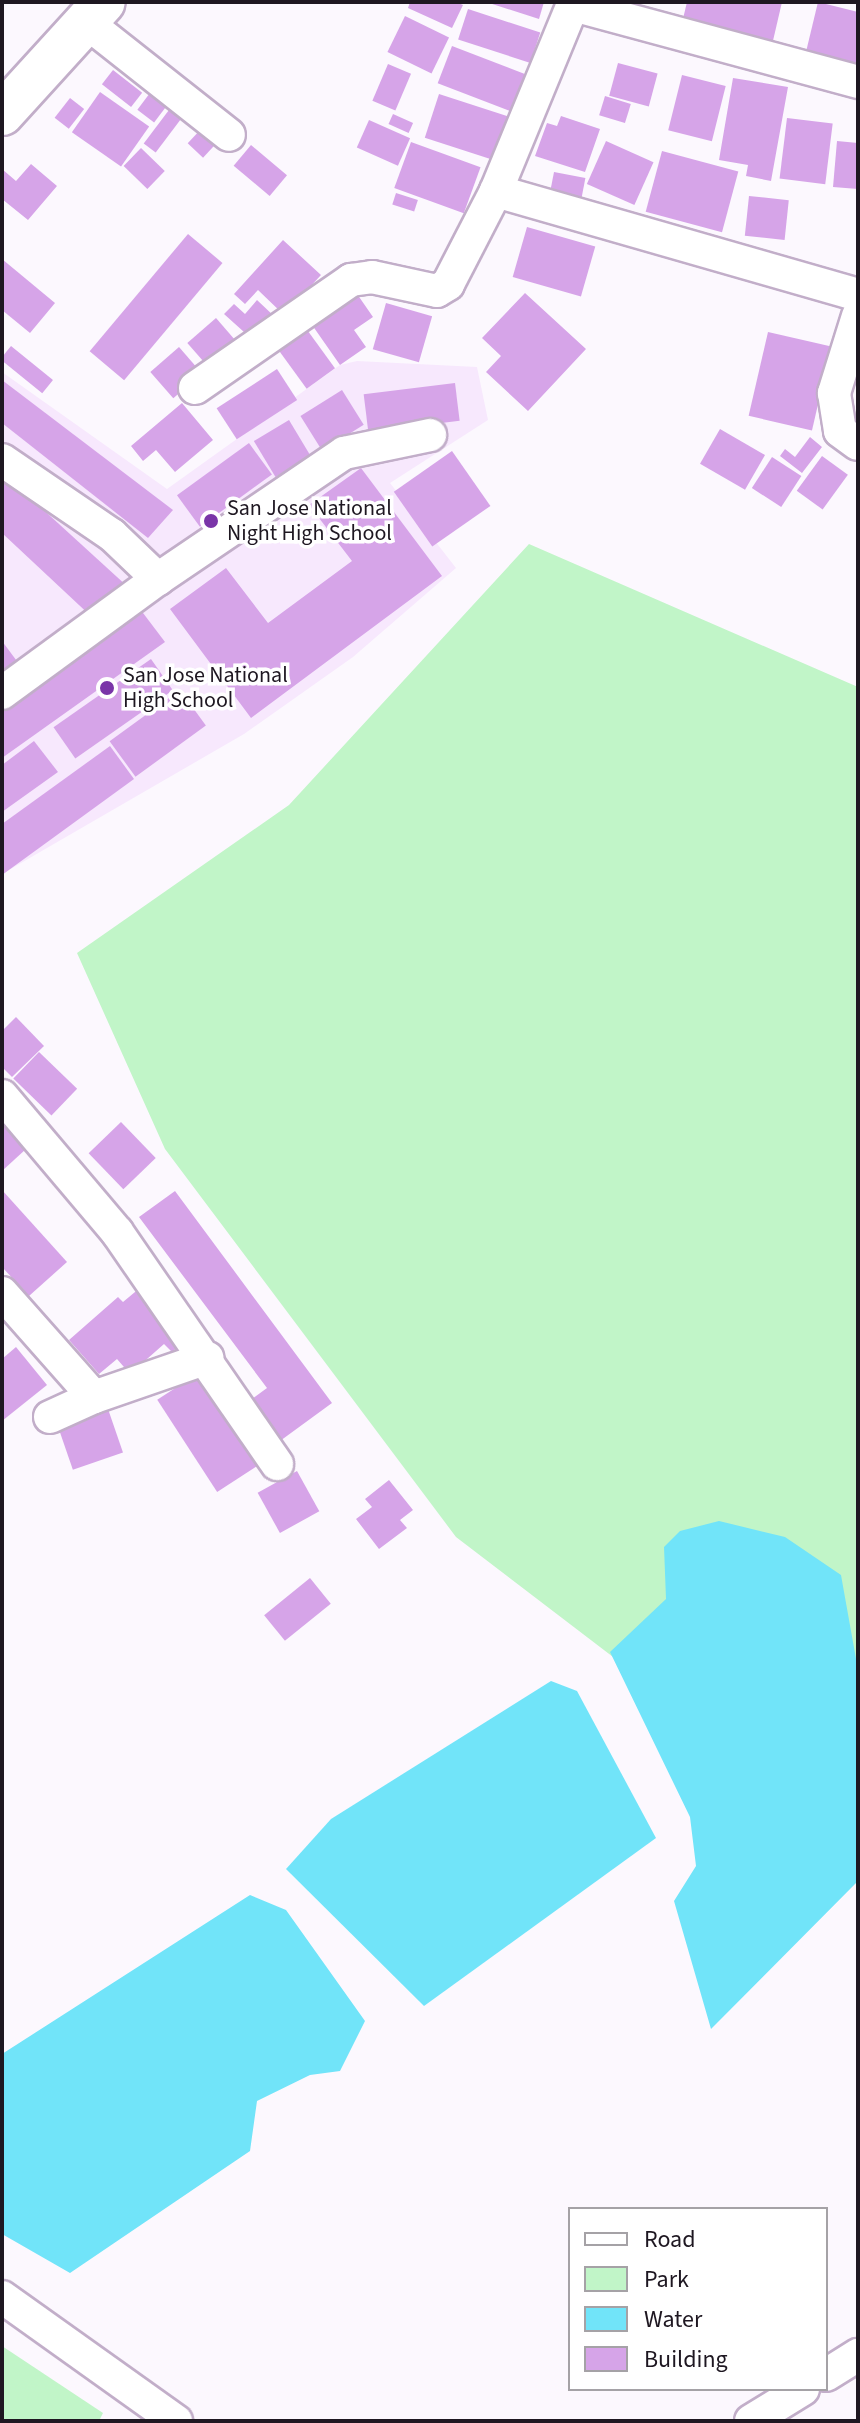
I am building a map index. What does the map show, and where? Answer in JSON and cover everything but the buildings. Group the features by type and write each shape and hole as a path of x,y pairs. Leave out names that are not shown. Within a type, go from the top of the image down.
{"main road":[{"path":"2,114 95,12"}],"street":[{"path":"195,388 351,280 372,277 444,289 496,191 574,3 858,82"},
{"path":"95,12 229,135"},
{"path":"496,191 858,295"},
{"path":"858,316 834,393 834,414 840,431 858,444"},
{"path":"2,693 158,579 344,453 430,435"},
{"path":"2,460 112,535 158,579"},
{"path":"2,1096 117,1232 207,1358 277,1464"},
{"path":"2,1293 94,1397"},
{"path":"50,1417 94,1397 207,1358"},
{"path":"2,2297 176,2421"},
{"path":"828,2374 858,2355"},
{"path":"751,2421 800,2391"}],"shaded area":[{"name":"San Jose National Night High School","path":"357,361 477,367 488,420 390,483 456,568 353,657 244,734 2,874 2,372 167,489 340,365"}],"green space":[{"path":"529,544 858,687 858,1844 456,1537 165,1149 77,953 289,805"},
{"path":"2,2346 103,2413 99,2421 2,2421"}],"water":[{"path":"719,1521 785,1537 841,1575 858,1670 858,1881 711,2029 674,1901 696,1866 690,1817 610,1652 666,1599 664,1547 680,1531"},
{"path":"551,1681 577,1691 656,1838 424,2006 286,1869 331,1819"},
{"path":"250,1895 286,1910 365,2021 340,2071 310,2075 257,2101 250,2151 70,2273 2,2234 2,2054"}],"place":[{"name":"San Jose National Night High School","path":"211,521"},
{"name":"San Jose National High School","path":"107,688"}]}
